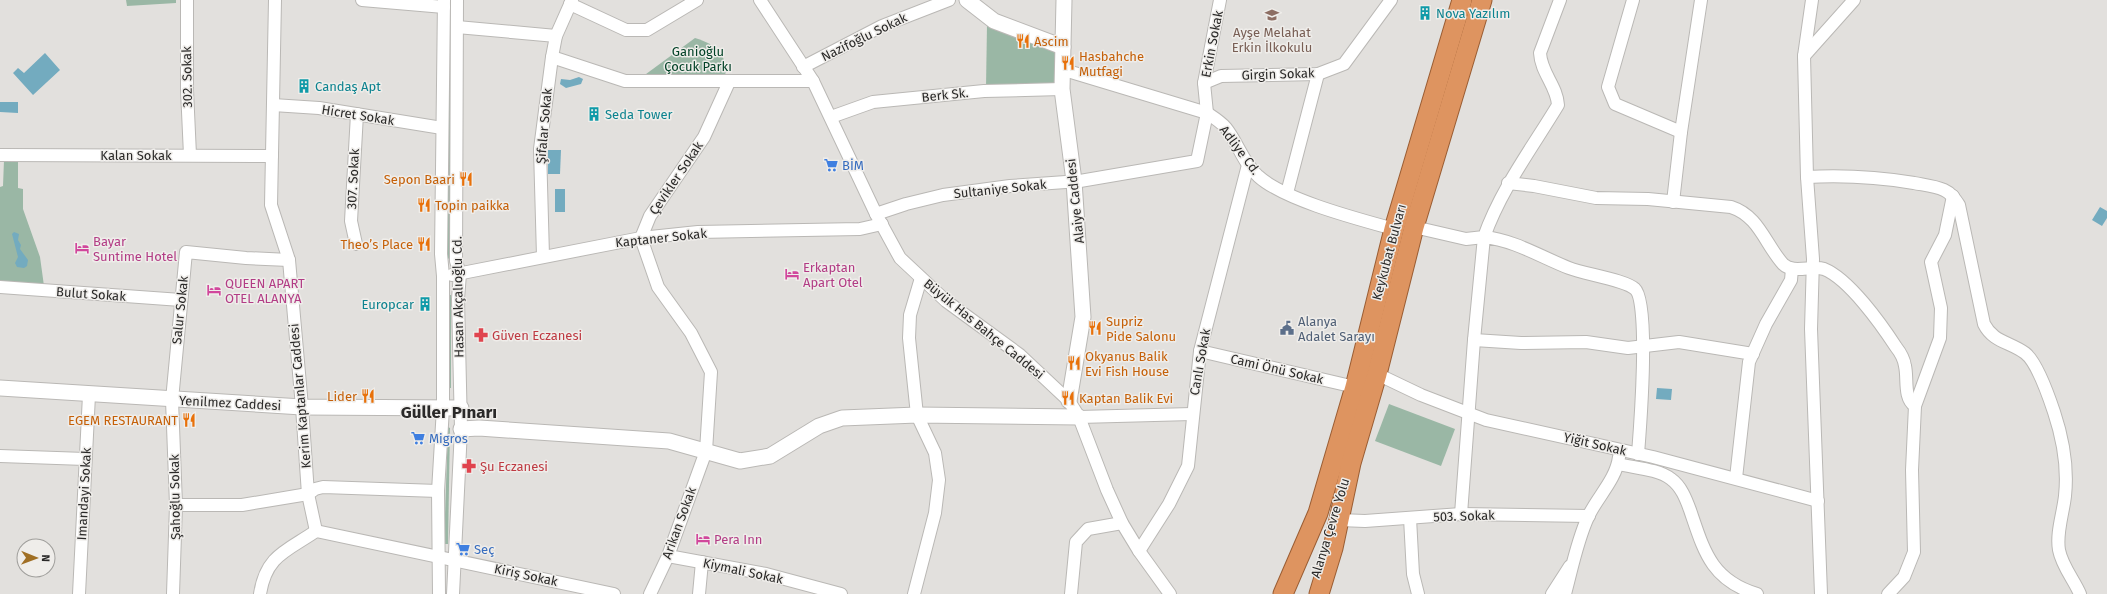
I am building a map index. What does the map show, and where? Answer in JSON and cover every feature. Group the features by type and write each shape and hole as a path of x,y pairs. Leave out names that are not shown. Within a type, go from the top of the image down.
{"highway":[{"name":"Keykubat Bulvarı","path":"1283,594 1318,513 1355,387 1394,228 1462,0"},
{"name":"Keykubat Bulvarı","path":"1351,463 1377,374 1414,227 1482,0"},
{"path":"1319,594 1333,548 1351,463"},
{"name":"Alanya Çevre Yolu","path":"1309,594 1351,463"},
{"name":"Alanya Çevre Yolu","path":"1293,594 1318,513"}],"street":[{"name":"302. Sokak","path":"187,0 187,70 190,155"},
{"name":"Kerim Kaptanlar Caddesi","path":"275,0 271,206 289,260 308,494 316,531"},
{"path":"362,0 444,4"},
{"name":"Hasan Akçalıoğlu Cd.","path":"453,594 461,429 460,274 456,261 457,0"},
{"path":"571,2 626,30 647,30 697,0"},
{"name":"Büyük Has Bahçe Caddesi","path":"760,0 812,81 879,219 900,258 946,301 1020,355 1069,401 1079,417 1107,490 1122,523 1139,551 1170,594"},
{"name":"Nazifoğlu Sokak","path":"803,67 882,26 949,0"},
{"path":"967,0 994,21 1063,47"},
{"name":"Alaiye Caddesi","path":"1064,0 1062,89 1074,181 1083,317 1069,401"},
{"name":"Erkin Sokak","path":"1207,113 1204,83 1220,0"},
{"name":"Girgin Sokak","path":"1204,83 1221,76 1318,74 1344,64 1391,0"},
{"path":"1461,514 1474,340 1484,237 1492,213 1508,184 1558,105 1554,90 1540,62 1540,53 1560,0"},
{"path":"1633,0 1608,87 1611,96 1615,104 1681,132"},
{"path":"1673,202 1681,132 1701,0"},
{"path":"1812,0 1804,56 1807,177 1812,267 1811,329 1821,594"},
{"path":"1804,56 1854,0"},
{"name":"Şifalar Sokak","path":"543,256 540,149 556,36 571,2"},
{"name":"Hasan Akçalıoğlu Cd.","path":"439,594 438,491 443,408 443,276 441,254 444,4"},
{"path":"457,27 556,36"},
{"path":"552,57 625,81 812,81"},
{"name":"Adliye Cd.","path":"1062,71 1071,72 1207,113 1225,127 1248,165 1258,177 1287,193 1351,217 1394,228"},
{"path":"1287,193 1318,74"},
{"name":"Çevikler Sokak","path":"641,238 650,216 704,137 729,82"},
{"name":"Berk Sk.","path":"830,117 873,102 984,91 1062,89"},
{"name":"Hicret Sokak","path":"273,105 357,114 442,128"},
{"name":"Sultaniye Sokak","path":"879,219 906,204 943,195 1010,186 1074,181 1197,161 1207,113"},
{"name":"307. Sokak","path":"356,244 350,221 357,114"},
{"name":"Kalan Sokak","path":"0,155 272,156"},
{"name":"Canlı Sokak","path":"1139,551 1169,504 1188,466 1192,414 1200,351 1248,165"},
{"path":"1807,177 1845,175 1892,179 1945,190 1953,196 1959,205 1984,324 1992,336 2026,354 2035,367 2054,413 2061,436 2065,467 2065,496 2058,541 2059,551 2080,594"},
{"path":"1508,184 1534,186 1596,198 1673,202 1731,207 1741,210 1765,236 1784,265 1792,269 1812,267 1822,269 1842,279 1881,325 1902,356 1907,375 1908,396 1915,406"},
{"path":"1888,594 1904,577 1914,552 1912,470 1915,406 1940,338 1940,308 1931,262 1945,235 1953,196"},
{"name":"Kaptaner Sokak","path":"443,276 460,274 543,256 641,238 698,232 860,229 879,219"},
{"path":"1414,227 1466,239 1484,237 1505,241 1585,274 1632,286 1640,294 1642,346 1641,407 1638,454"},
{"path":"641,238 658,287 691,333 711,372 706,451"},
{"name":"Salur Sokak","path":"172,400 186,252 246,258 289,260"},
{"path":"1736,478 1749,362 1766,324 1791,280 1792,269"},
{"path":"914,594 935,513 938,480 935,453 917,415 909,338 910,315 921,278"},
{"name":"Bulut Sokak","path":"0,287 181,300"},
{"path":"1474,340 1521,343 1586,342 1628,348 1679,342 1753,354"},
{"name":"Cami Önü Sokak","path":"1200,351 1355,387"},
{"name":"Yiğit Sokak","path":"1377,374 1486,420 1638,454 1736,478 1818,501"},
{"name":"Yenilmez Caddesi","path":"0,388 89,395 302,407 461,408"},
{"name":"Imandayi Sokak","path":"79,594 89,395"},
{"name":"Şahoğlu Sokak","path":"172,400 176,505 173,594"},
{"path":"461,429 487,428 669,441 740,461 770,456 818,426 842,418 917,415 1079,417 1192,414"},
{"path":"1565,594 1589,516 1618,464 1620,450"},
{"name":"Arikan Sokak","path":"650,594 668,556 706,451"},
{"path":"0,456 85,459"},
{"path":"1618,464 1664,475 1676,484 1688,504 1707,558 1715,569 1726,579 1739,587 1757,594"},
{"path":"176,505 242,505 308,494 315,489 323,487 438,491"},
{"name":"503. Sokak","path":"1339,520 1410,518 1461,514 1589,516"},
{"path":"1410,518 1413,574 1418,594"},
{"path":"1071,594 1076,542 1088,529 1122,523"},
{"path":"260,594 265,572 272,561 316,531"},
{"name":"Kiriş Sokak","path":"316,531 439,556 454,561 528,574 614,594"},
{"name":"Kiymali Sokak","path":"668,556 766,574 841,594"},
{"path":"699,594 702,562"},
{"path":"1552,594 1567,568 1573,566"}],"green space":[{"path":"126,0 176,0 176,3 127,6"},
{"path":"447,0 452,0 452,258 446,259"},
{"path":"987,25 1059,49 1058,86 986,87"},
{"name":"Ganioğlu Çocuk Parkı","path":"695,38 715,47 723,57 725,63 725,78 642,77"},
{"path":"18,159 18,188 23,189 23,209 40,257 44,286 0,285 0,187 3,186 4,160"},
{"path":"448,295 451,295 451,388 448,388"},
{"path":"1389,404 1455,429 1441,466 1375,441"},
{"path":"448,427 450,428 448,544 444,544"}],"water":[{"path":"45,53 60,70 33,95 13,73 18,68 24,73"},
{"path":"579,77 583,79 581,84 566,88 560,84 561,79 570,80"},
{"path":"0,102 18,102 18,113 0,112"},
{"path":"548,150 561,150 560,174 548,174"},
{"path":"555,189 565,189 565,212 555,212"},
{"path":"2100,207 2107,211 2107,218 2102,226 2092,220"},
{"path":"14,232 19,234 18,240 21,245 20,249 28,260 27,266 24,268 17,267 15,263 18,257 12,234"},
{"path":"1657,388 1672,389 1671,400 1656,399"}],"place":[{"name":"Nova Yazılım","path":"1425,13"},
{"name":"Ayşe Melahat Erkin İlkokulu","path":"1272,15"},
{"name":"Ascim","path":"1023,41"},
{"name":"Hasbahche Mutfagi","path":"1068,63"},
{"name":"Candaş Apt","path":"304,86"},
{"name":"Seda Tower","path":"594,114"},
{"name":"BİM","path":"831,165"},
{"name":"Sepon Baari","path":"466,179"},
{"name":"Topin paikka","path":"424,205"},
{"name":"Theo’s Place","path":"424,244"},
{"name":"Bayar Suntime Hotel","path":"82,248"},
{"name":"Erkaptan Apart Otel","path":"792,274"},
{"name":"QUEEN APART OTEL ALANYA","path":"214,290"},
{"name":"Europcar","path":"425,304"},
{"name":"Supriz Pide Salonu","path":"1095,328"},
{"name":"Alanya Adalet Sarayı","path":"1287,328"},
{"name":"Güven Eczanesi","path":"481,335"},
{"name":"Okyanus Balik Evi Fish House","path":"1074,363"},
{"name":"Lider","path":"368,396"},
{"name":"Kaptan Balik Evi","path":"1068,398"},
{"name":"EGEM RESTAURANT","path":"189,420"},
{"name":"Migros","path":"418,438"},
{"name":"Şu Eczanesi","path":"469,466"},
{"name":"Pera Inn","path":"703,539"},
{"name":"Seç","path":"463,549"}],"district":[{"name":"Güller Pınarı","path":"449,412"}]}
